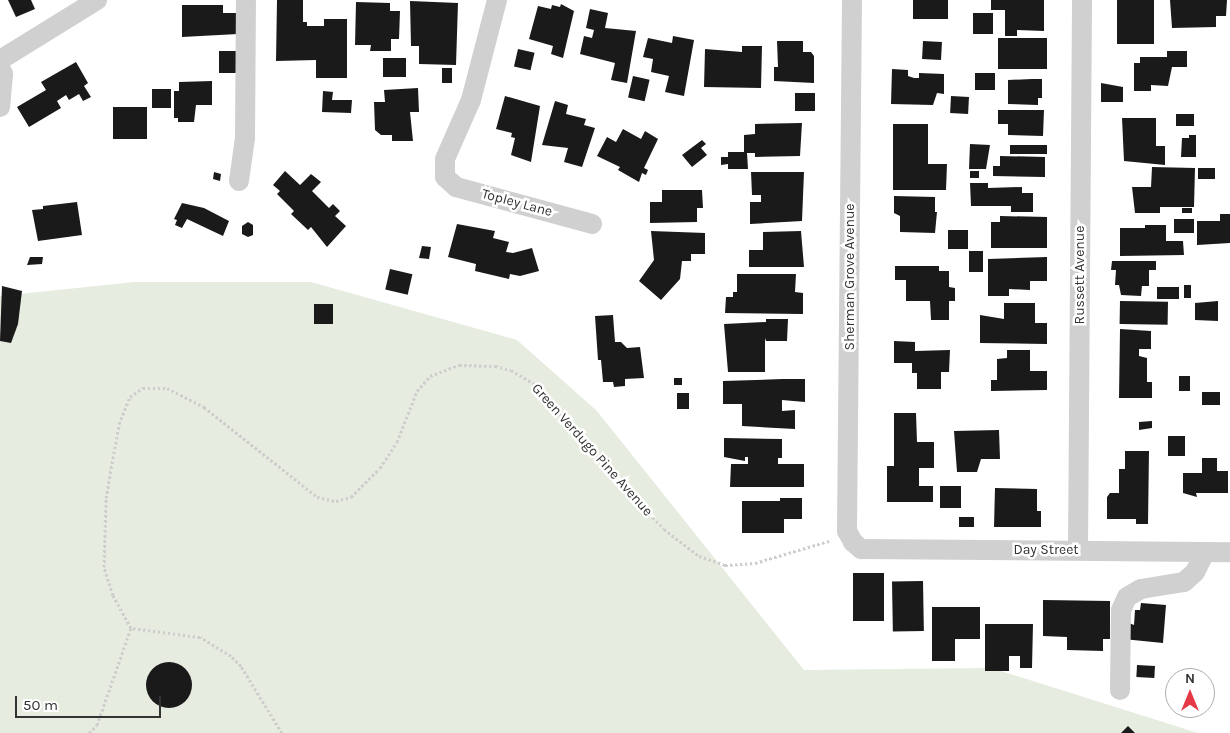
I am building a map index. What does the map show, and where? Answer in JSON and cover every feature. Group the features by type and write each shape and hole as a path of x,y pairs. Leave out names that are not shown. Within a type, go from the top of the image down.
{"street":[{"path":"0,60 97,0"},
{"path":"239,181 245,138 246,0"},
{"name":"Topley Lane","path":"497,0 471,100 445,159 445,177 456,187 592,224"},
{"name":"Sherman Grove Avenue","path":"852,0 848,532 861,549"},
{"name":"Russett Avenue","path":"1078,550 1082,0"},
{"path":"0,68 3,74 0,107"},
{"name":"Day Street","path":"861,549 1230,552"},
{"path":"1120,690 1121,610 1127,597 1140,590 1184,582 1196,572 1205,552"}],"path":[{"name":"Green Verdugo Pine Avenue","path":"131,628 116,602 104,567 104,516 119,424 130,397 150,386 167,388 204,407 318,497 336,501 351,497 380,468 397,442 417,391 430,376 458,365 495,366 511,370 534,384 615,477 664,529 699,556 725,564 755,563 822,542"},
{"path":"89,733 97,725 131,628 184,633 221,648 241,666 282,733"}],"shaded area":[{"path":"134,282 311,282 517,340 597,411 804,670 991,668 1198,733 0,733 0,296"}],"building":[{"path":"8,0 31,0 35,9 16,17"},
{"path":"277,0 303,0 303,22 307,22 307,26 324,26 324,19 347,19 347,78 316,78 316,60 276,61"},
{"path":"913,0 948,0 948,19 913,19"},
{"path":"991,0 1044,0 1044,31 1017,30 1017,36 1005,36 1005,10 991,10"},
{"path":"1117,0 1154,0 1154,44 1117,44"},
{"path":"1170,0 1227,0 1226,16 1216,16 1216,27 1172,28"},
{"path":"410,1 458,3 456,65 419,64 419,46 411,46"},
{"path":"356,2 390,3 390,11 400,11 399,39 391,39 391,51 370,51 371,45 355,45"},
{"path":"561,4 574,11 563,58 551,54 553,46 529,39 538,6 551,9 552,5 560,7"},
{"path":"182,5 223,5 223,13 239,13 238,34 182,37"},
{"path":"590,9 608,13 605,28 636,31 627,83 611,80 615,63 580,54 584,36 592,38 594,30 586,28"},
{"path":"973,13 993,13 993,34 973,34"},
{"path":"673,36 694,40 684,96 665,92 669,76 651,72 653,59 643,57 648,38 672,43"},
{"path":"998,38 1047,38 1047,69 998,69"},
{"path":"777,41 803,41 803,52 811,52 814,56 814,83 774,81 774,67 778,67"},
{"path":"923,41 942,42 941,60 922,59"},
{"path":"742,46 762,46 761,88 704,87 705,49 742,52"},
{"path":"518,49 535,53 531,70 514,67"},
{"path":"219,51 240,51 240,73 219,73"},
{"path":"1167,51 1187,51 1187,67 1172,67 1168,86 1151,85 1151,91 1134,91 1134,63 1140,63 1140,57 1167,57"},
{"path":"383,58 406,58 406,77 383,77"},
{"path":"76,62 88,83 84,86 91,97 83,101 79,94 69,100 66,95 57,101 61,108 29,127 17,107 46,90 41,82"},
{"path":"442,68 452,68 452,83 442,83"},
{"path":"892,69 908,70 908,76 914,78 919,78 919,73 944,74 944,94 937,93 933,105 891,104"},
{"path":"975,73 995,73 995,90 975,90"},
{"path":"633,76 650,80 645,101 628,97"},
{"path":"1042,79 1042,98 1038,98 1038,105 1008,104 1008,80"},
{"path":"212,81 212,105 196,105 194,122 178,122 178,118 174,118 174,91 179,91 179,82"},
{"path":"1101,83 1123,87 1123,102 1101,102"},
{"path":"418,88 419,112 410,112 413,141 392,141 392,135 381,135 375,130 374,102 385,102 384,90"},
{"path":"152,89 171,89 171,108 152,108"},
{"path":"323,91 333,92 332,100 352,100 351,113 322,112"},
{"path":"795,93 815,93 815,111 795,111"},
{"path":"505,96 540,106 531,162 511,155 515,138 511,137 512,133 496,129"},
{"path":"951,96 969,97 968,114 950,113"},
{"path":"555,101 568,105 566,114 586,119 584,125 595,128 582,167 564,162 568,148 542,145"},
{"path":"113,107 147,107 147,139 113,139"},
{"path":"998,110 1044,110 1043,136 1008,135 1008,124 998,124"},
{"path":"1176,114 1194,114 1194,126 1176,126"},
{"path":"1122,118 1156,118 1156,146 1165,146 1165,165 1124,161"},
{"path":"802,123 800,156 755,157 755,153 747,153 748,169 728,169 728,164 721,165 721,157 728,157 728,152 744,152 744,135 755,134 755,124"},
{"path":"893,124 928,124 928,164 947,164 946,190 893,190"},
{"path":"623,129 641,139 645,131 658,139 644,168 648,170 646,175 642,173 639,182 618,170 620,167 597,156 607,137 616,142"},
{"path":"1189,135 1196,135 1196,157 1181,157 1182,138 1189,138"},
{"path":"702,140 706,144 701,148 707,155 692,167 682,155"},
{"path":"970,144 990,145 986,169 969,169"},
{"path":"1010,145 1047,145 1047,154 1010,154"},
{"path":"1000,156 1045,157 1045,177 993,176 993,166 1000,166"},
{"path":"1152,167 1195,168 1194,207 1160,207 1160,213 1135,213 1132,187 1151,187"},
{"path":"1198,168 1215,168 1215,179 1198,179"},
{"path":"285,171 300,185 311,174 321,182 312,191 329,208 333,204 340,211 335,216 346,226 327,247 311,227 308,230 291,214 294,211 277,194 280,191 273,185"},
{"path":"970,171 979,171 979,178 970,178"},
{"path":"214,172 221,174 220,181 213,179"},
{"path":"751,172 804,172 802,221 750,224 750,202 761,202 761,195 752,195"},
{"path":"970,183 988,183 988,188 1022,187 1022,193 1033,193 1033,212 1011,212 1011,206 971,206"},
{"path":"662,190 702,190 703,208 697,208 697,222 650,223 650,202 662,202"},
{"path":"894,196 935,197 935,212 937,212 935,233 900,232 900,216 894,213"},
{"path":"77,202 82,235 38,241 32,210 43,209 43,206"},
{"path":"182,203 204,208 229,221 223,236 187,219 182,228 175,225 177,220 174,219"},
{"path":"1182,208 1192,208 1192,213 1182,213"},
{"path":"1220,214 1230,214 1230,243 1197,245 1197,221 1220,221"},
{"path":"1000,216 1047,217 1047,248 991,248 991,222 1000,222"},
{"path":"1174,219 1194,219 1194,233 1174,233"},
{"path":"248,222 253,225 253,235 248,237 242,234 242,226"},
{"path":"457,224 495,231 493,238 509,242 506,252 513,253 532,248 539,271 520,276 510,274 509,279 475,271 476,264 448,257"},
{"path":"1145,225 1166,225 1166,241 1183,241 1184,255 1120,256 1120,228 1145,228"},
{"path":"948,230 968,230 968,249 948,249"},
{"path":"651,231 705,233 705,254 691,254 691,261 682,261 680,279 661,300 639,281 654,260"},
{"path":"801,231 804,267 749,267 749,250 763,250 763,232"},
{"path":"422,246 431,247 429,259 419,258"},
{"path":"969,251 983,251 983,272 969,272"},
{"path":"30,257 43,257 42,264 27,265"},
{"path":"1047,257 1047,281 1030,281 1030,290 1009,289 1009,296 988,296 988,259"},
{"path":"1112,261 1156,261 1156,270 1149,270 1149,286 1142,286 1141,296 1121,295 1119,285 1115,285 1116,270 1111,270"},
{"path":"895,266 939,266 939,271 949,271 949,287 955,288 955,301 949,301 949,320 931,320 930,301 906,301 906,280 895,280"},
{"path":"390,269 412,274 408,295 385,289"},
{"path":"737,274 796,274 795,292 803,293 803,314 725,313 726,297 733,297 733,292 737,292"},
{"path":"1184,285 1191,285 1191,298 1184,298"},
{"path":"2,286 22,291 18,324 11,343 0,341"},
{"path":"1157,287 1179,287 1179,299 1157,299"},
{"path":"1120,301 1168,302 1168,325 1120,324"},
{"path":"1218,301 1218,321 1195,320 1195,303"},
{"path":"1004,303 1035,303 1035,323 1047,323 1047,344 980,343 980,315 1004,319"},
{"path":"314,304 333,304 333,324 314,324"},
{"path":"613,315 615,342 621,342 627,348 640,347 644,378 625,379 625,386 614,387 613,382 603,382 601,360 598,360 595,316"},
{"path":"766,319 788,319 787,341 766,341 765,338 765,372 728,372 724,324 766,322"},
{"path":"1120,329 1151,331 1151,349 1139,349 1139,356 1147,358 1147,382 1152,382 1152,398 1119,398"},
{"path":"894,341 915,342 915,351 950,350 949,372 941,372 941,389 917,389 917,373 912,373 912,363 894,363"},
{"path":"1007,350 1030,350 1030,371 1047,371 1047,390 991,391 991,380 997,380 997,359 1007,358"},
{"path":"1179,376 1190,376 1190,391 1179,391"},
{"path":"674,378 682,378 682,385 674,385"},
{"path":"805,379 805,402 782,400 782,411 795,410 795,429 742,426 742,404 723,404 723,381"},
{"path":"1202,392 1220,392 1220,405 1202,405"},
{"path":"677,393 689,393 689,409 677,409"},
{"path":"894,413 916,413 917,442 934,442 934,468 919,468 919,486 933,486 933,502 887,502 887,466 894,466"},
{"path":"1152,421 1152,428 1139,430 1139,422"},
{"path":"999,430 1000,459 981,459 977,472 957,472 954,431"},
{"path":"1168,436 1185,436 1185,456 1168,456"},
{"path":"724,438 782,439 782,458 778,458 778,464 804,464 804,487 730,487 731,464 748,464 748,457 745,457 745,461 724,457"},
{"path":"1125,451 1149,451 1148,524 1136,524 1136,519 1107,519 1107,497 1110,493 1119,493 1119,469 1125,469"},
{"path":"1202,458 1217,458 1217,471 1228,471 1228,493 1196,493 1197,497 1183,493 1183,473 1202,473"},
{"path":"940,486 961,486 961,508 940,508"},
{"path":"995,488 1037,489 1037,511 1041,511 1041,527 994,527"},
{"path":"780,498 802,498 802,519 784,519 784,533 742,533 742,501 780,501"},
{"path":"959,517 974,517 974,527 959,527"},
{"path":"853,573 884,573 884,621 853,621"},
{"path":"923,581 924,631 893,632 892,582"},
{"path":"1043,600 1110,601 1110,639 1103,639 1103,651 1067,650 1067,637 1043,636"},
{"path":"1141,603 1166,605 1163,643 1123,639 1124,621 1134,625 1135,610 1140,610"},
{"path":"932,607 980,607 980,639 955,639 955,661 932,661"},
{"path":"985,624 1033,624 1032,668 1020,668 1020,656 1009,656 1009,671 985,671"},
{"path":"169,662 182,666 188,672 192,685 188,698 182,704 169,708 156,704 150,698 146,685 150,672 156,666"},
{"path":"1137,665 1155,666 1154,678 1136,677"},
{"path":"1128,726 1135,733 1121,733"}]}
